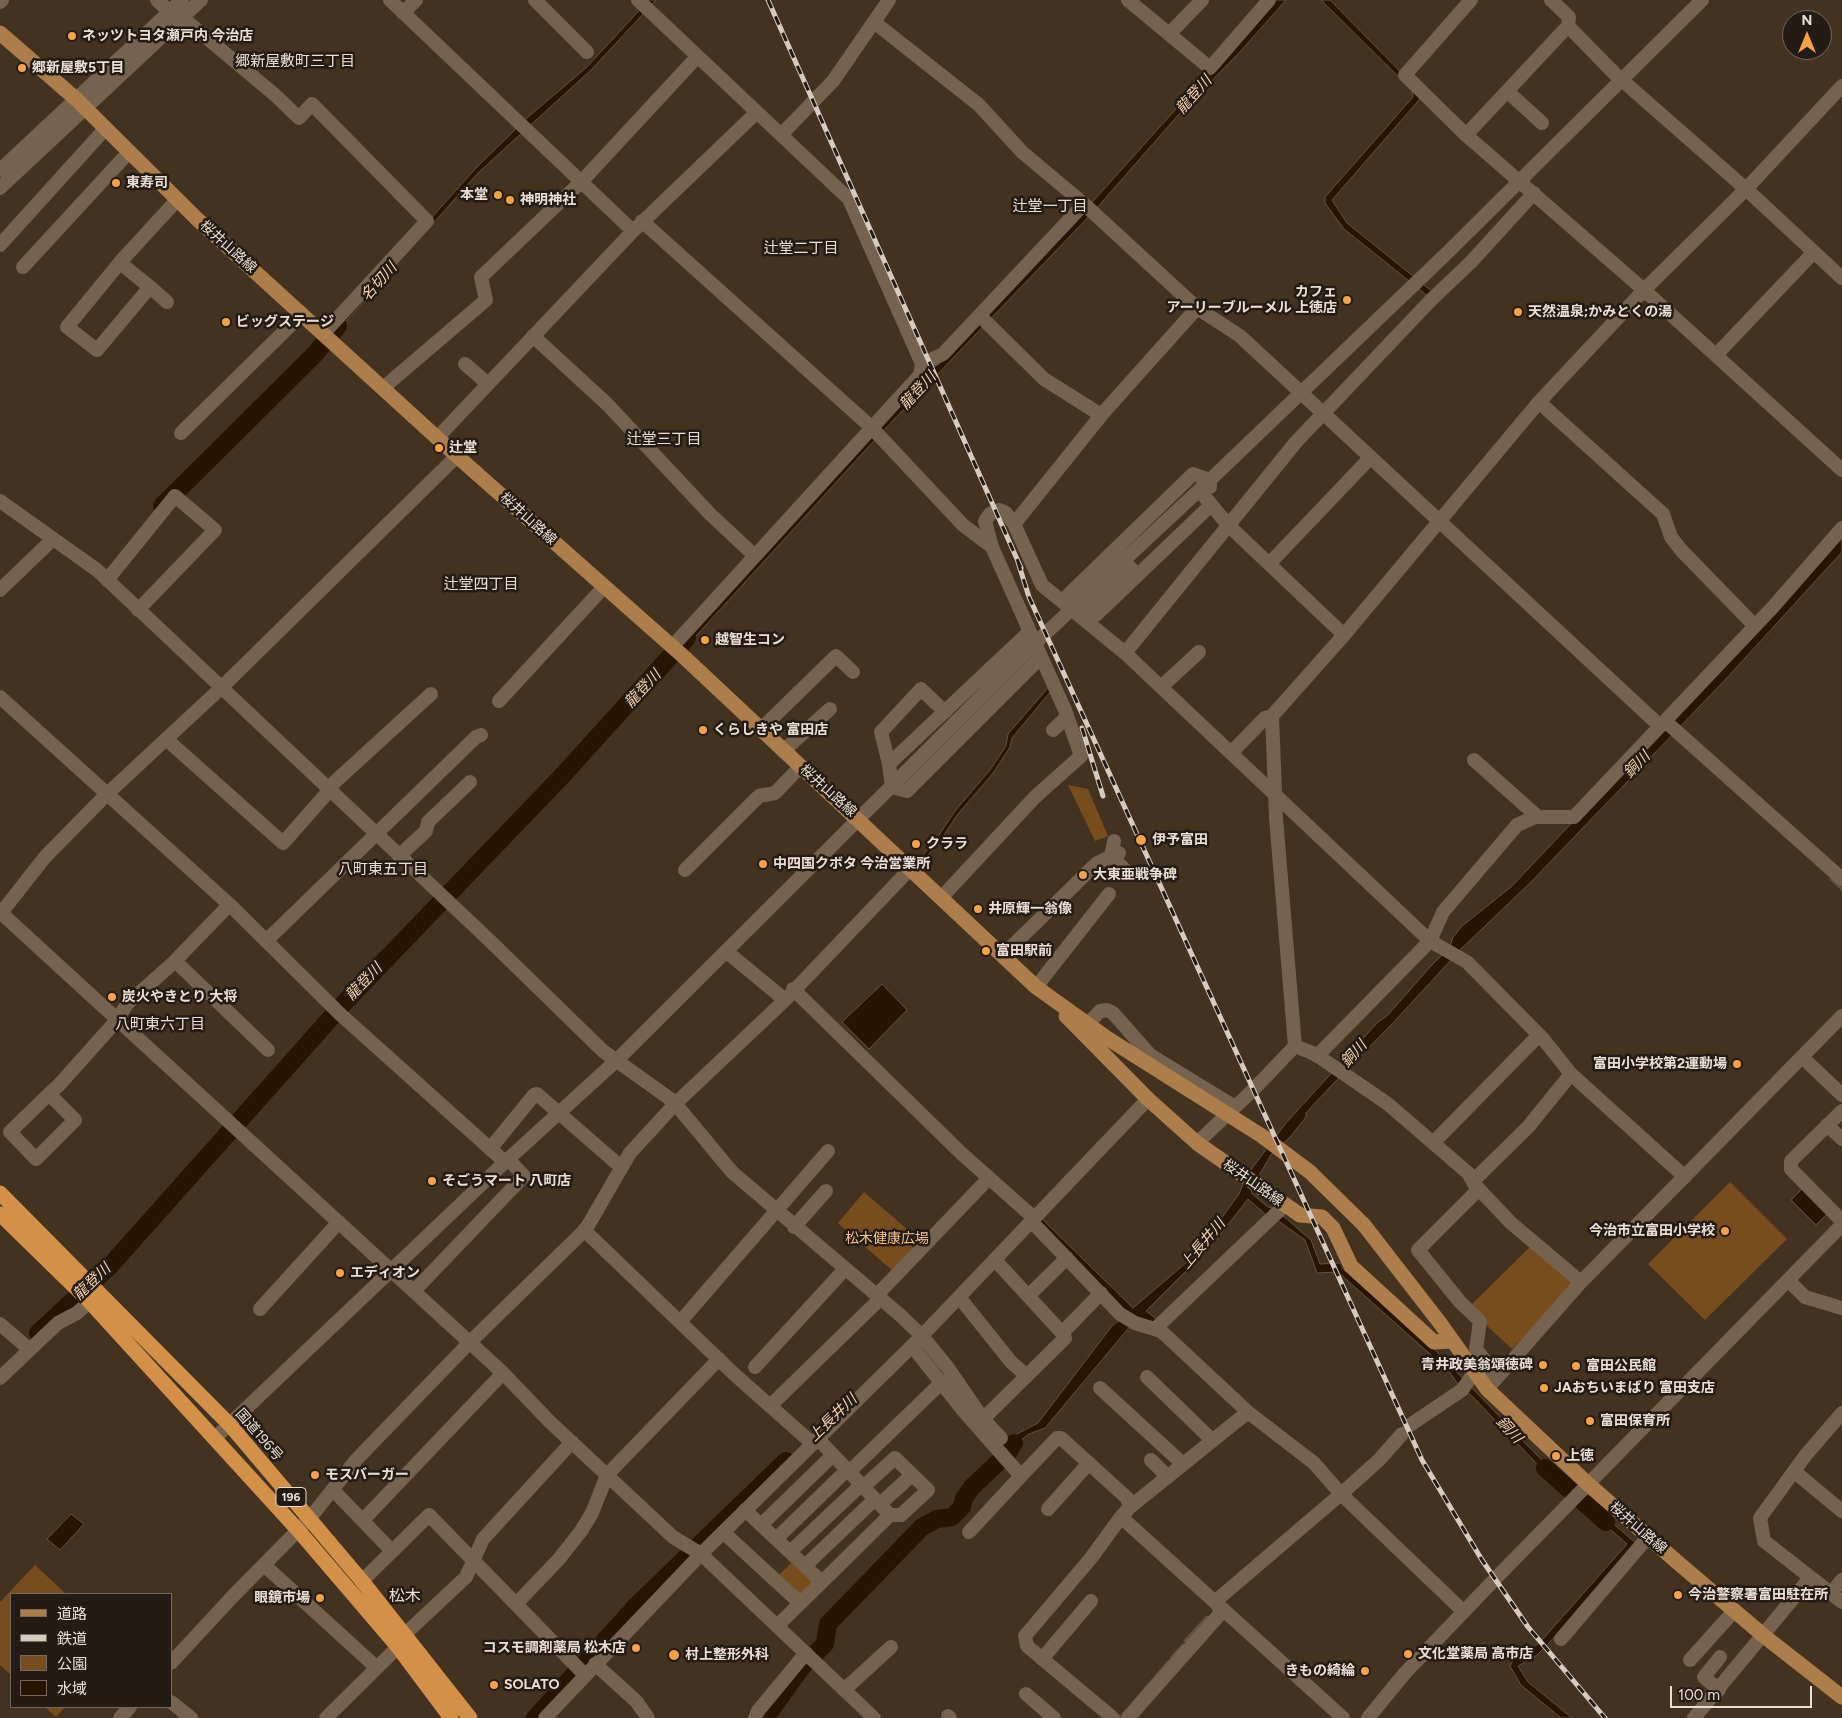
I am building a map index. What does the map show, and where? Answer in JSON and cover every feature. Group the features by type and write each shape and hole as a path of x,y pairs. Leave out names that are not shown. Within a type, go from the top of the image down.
{"highway":[{"name":"国道196号","path":"0,1193 79,1282 230,1425 310,1518 362,1581 451,1718"},
{"name":"国道196号","path":"0,1214 79,1282"},
{"name":"国道196号","path":"93,1296 298,1530 470,1718"}],"main road":[{"name":"桜井山路線","path":"0,34 80,103 177,200 323,334 672,647 760,730 859,819 1036,987 1120,1047 1262,1136 1303,1166 1344,1204 1375,1239 1440,1323 1485,1387 1588,1484 1648,1537 1764,1636 1842,1696"},
{"name":"桜井山路線","path":"1058,1002 1069,1020 1148,1099 1197,1143 1300,1215 1322,1217 1333,1228 1351,1266 1434,1342 1452,1341"}],"street":[{"path":"157,0 170,12"},
{"path":"0,188 80,103 182,0"},
{"path":"0,170 183,18 202,0"},
{"path":"390,0 582,181 638,226 871,428 963,525 992,547"},
{"path":"403,12 416,0"},
{"path":"534,0 587,52"},
{"path":"781,135 833,81 889,0"},
{"path":"1128,0 1210,68 1270,0"},
{"path":"1168,34 1202,0"},
{"path":"1472,0 1405,75 1466,135 1644,290 1842,470"},
{"path":"1466,135 1568,26 1569,17 1551,0"},
{"path":"216,1438 506,1161 617,1060 915,765 1031,647 1210,480 1447,253 1518,180 1702,0"},
{"path":"642,1 697,57 849,199 922,364 920,376 672,647"},
{"path":"183,18 275,95 298,118 312,104 427,221 323,334"},
{"path":"874,22 979,106 1022,152 1084,204 1197,308 1240,336 1662,723 1842,879"},
{"path":"1568,26 1621,80 1746,189 1842,278"},
{"path":"383,388 486,300 481,278 582,181 697,57"},
{"path":"1231,753 1265,718 1272,716 1344,635 1539,402 1644,290 1746,189 1842,86"},
{"path":"1507,91 1542,123"},
{"path":"437,438 638,226 756,113"},
{"path":"0,245 105,129"},
{"path":"23,267 129,152"},
{"path":"1125,653 1296,442 1398,334 1471,262 1534,193"},
{"path":"150,287 98,350 67,327 120,263 177,200"},
{"path":"922,364 943,354 1084,204"},
{"path":"1716,355 1814,252"},
{"path":"120,263 168,302"},
{"path":"1014,524 1101,415 1197,308"},
{"path":"181,433 302,314"},
{"path":"980,316 1044,379 1101,415"},
{"path":"533,336 606,404 710,514 755,556"},
{"path":"466,364 488,384"},
{"path":"1539,402 1662,514 1671,537 1681,550 1755,626"},
{"path":"457,456 221,688 106,795 45,857 1,912 470,1342 572,1442 674,1537 701,1554 874,1718"},
{"path":"1269,564 1371,457"},
{"path":"1062,601 1193,474 1210,480"},
{"path":"1085,619 1208,500 1210,480"},
{"path":"107,580 175,496 215,530 138,610"},
{"path":"1208,500 1228,525 1344,635"},
{"path":"0,501 107,580 603,1051 675,1104 732,1172 774,1210 879,1297 917,1341 948,1368 982,1425 1007,1462 1021,1476"},
{"path":"941,898 1035,797 1081,756 1067,717 1029,632 1012,588 992,547 985,521 990,514 999,510 1006,513 1014,524 1042,584 1125,653 1430,941 1467,962 1539,1035 1571,1074 1685,1176"},
{"path":"1317,1056 1430,941 1443,912 1480,866 1517,825 1538,817 1574,817 1755,626 1842,528"},
{"path":"0,590 53,539"},
{"path":"499,701 604,587"},
{"path":"889,764 1029,632"},
{"path":"1161,687 1199,652"},
{"path":"760,730 836,656 853,672"},
{"path":"892,787 907,791 1040,657"},
{"path":"892,787 889,764 881,732 921,689 945,712"},
{"path":"166,739 283,842 328,790 431,694"},
{"path":"0,697 229,905 340,1014 490,1149 524,1176 414,1290"},
{"path":"784,751 830,709"},
{"path":"1197,1143 1295,1046 1274,794 1272,716"},
{"path":"1053,730 1067,717"},
{"path":"266,940 481,735"},
{"path":"1474,760 1538,817"},
{"path":"685,870 759,796 775,793 801,766"},
{"path":"399,856 426,831 428,822 470,782"},
{"path":"1003,955 1097,863 1115,850 1130,875"},
{"path":"172,1662 310,1518 356,1460 470,1342 584,1230 630,1153 675,1104 861,922 910,869"},
{"path":"1036,987 1109,894"},
{"path":"49,1094 75,1120 36,1159 10,1132 49,1094 118,1019 127,1004 175,961 229,905"},
{"path":"727,952 788,995 989,1178 1033,1219 1120,1314 1160,1331 1248,1412 1314,1463 1341,1494 1464,1612"},
{"path":"175,961 268,1050"},
{"path":"1088,1024 1100,1011 1107,1010 1113,1013 1150,1055 1235,1107"},
{"path":"1485,1387 1581,1282 1842,1016"},
{"path":"1433,1143 1539,1035"},
{"path":"1295,1046 1317,1056 1388,1104 1468,1173 1476,1185 1511,1223 1581,1282"},
{"path":"1802,1057 1842,1095"},
{"path":"1485,1387 1492,1377 1491,1369 1476,1349 1480,1321 1460,1302 1418,1250 1528,1127 1571,1074"},
{"path":"490,1149 534,1095 537,1094 560,1112 621,1167"},
{"path":"545,1718 701,1554 917,1341 1148,1099"},
{"path":"1842,1111 1791,1161 1791,1169 1842,1221"},
{"path":"1827,1126 1842,1139"},
{"path":"680,1322 774,1210 828,1151"},
{"path":"770,1406 879,1297 989,1178"},
{"path":"794,1227 826,1191"},
{"path":"1155,1329 1285,1204"},
{"path":"260,1309 339,1222"},
{"path":"1368,1718 1406,1672 1842,1225"},
{"path":"584,1230 718,1359 770,1406 833,1455 890,1515"},
{"path":"1028,1296 1067,1258"},
{"path":"995,1260 1063,1334"},
{"path":"755,1367 845,1270"},
{"path":"1788,1280 1805,1297 1842,1308"},
{"path":"982,1425 1064,1338 1063,1332 1101,1293"},
{"path":"0,1378 58,1323 77,1313 93,1296"},
{"path":"960,1296 1011,1362 1027,1376"},
{"path":"0,1324 29,1350"},
{"path":"917,1341 941,1382 982,1425 1001,1438"},
{"path":"516,1604 559,1559 581,1531 592,1513 607,1475 718,1359"},
{"path":"364,1519 503,1373"},
{"path":"1128,1718 1220,1614 1218,1599 1379,1460 1406,1429 1462,1390 1474,1373"},
{"path":"1147,1377 1212,1440"},
{"path":"776,1539 941,1382"},
{"path":"1100,1388 1183,1464"},
{"path":"1113,1718 1027,1646 1024,1636 1091,1558 1126,1512 1248,1412"},
{"path":"1842,1412 1805,1456 1760,1518 1761,1536 1764,1541 1842,1602"},
{"path":"969,1532 1057,1438 1061,1438 1127,1498 1126,1512 1219,1608 1343,1718"},
{"path":"326,1718 466,1577 483,1539 572,1442"},
{"path":"761,1525 833,1455"},
{"path":"776,1626 890,1515 901,1515 928,1490 895,1458 790,1552"},
{"path":"1151,1460 1168,1477"},
{"path":"1048,1509 1088,1463"},
{"path":"1795,1472 1842,1511"},
{"path":"805,1566 841,1532 912,1474"},
{"path":"333,1490 364,1519 392,1551"},
{"path":"746,1510 822,1582"},
{"path":"362,1581 429,1515 584,1675"},
{"path":"826,1518 841,1532"},
{"path":"723,1532 800,1603"},
{"path":"1561,1639 1648,1537"},
{"path":"264,1565 376,1667"},
{"path":"1694,1718 1764,1636 1810,1578"},
{"path":"1830,1594 1842,1580"},
{"path":"1042,1659 1091,1601"},
{"path":"1690,1660 1734,1611"},
{"path":"844,1690 891,1647"},
{"path":"755,1718 758,1711 806,1653"},
{"path":"1718,1690 1704,1677 1720,1657"},
{"path":"595,1664 636,1701 648,1718"},
{"path":"1026,1694 1054,1718"},
{"path":"172,1703 191,1718"},
{"path":"120,1718 129,1708"}],"green space":[{"path":"1068,785 1088,789 1108,836 1095,841"},
{"path":"1730,1182 1787,1239 1705,1320 1648,1264"},
{"name":"松木健康広場","path":"864,1192 923,1243 895,1273 838,1223"},
{"path":"1531,1246 1575,1284 1512,1349 1468,1308"},
{"path":"793,1561 817,1584 801,1599 776,1578"},
{"path":"35,1565 65,1593 10,1593 10,1674 0,1665 0,1602"},
{"path":"46,1708 64,1708 56,1717"}],"water":[{"path":"649,0 656,0 591,70 478,173 339,329 335,326 475,169 528,117 587,67"},
{"path":"1274,0 1286,0 1238,54 1180,113 1095,210 882,432 685,648 678,643 927,370 938,365 1078,218"},
{"path":"1321,0 1330,0 1420,92 1419,100 1332,200 1347,223 1434,293 1429,297 1344,229 1325,203 1325,197 1413,97 1412,90"},
{"path":"1842,538 1842,552 1724,681 1530,883 1462,948 1306,1113 1306,1117 1291,1136 1271,1155 1251,1189 1252,1194 1268,1207 1275,1209 1311,1240 1320,1264 1340,1263 1344,1270 1437,1352 1563,1482 1559,1487 1474,1398 1458,1384 1448,1370 1338,1272 1317,1273 1305,1240 1277,1220 1265,1214 1248,1199 1212,1245 1146,1311 1159,1321 1155,1325 1137,1318 1045,1428 1029,1434 1014,1446 1009,1457 1002,1451 1015,1435 1038,1423 1112,1326 1128,1314 1038,1224 1041,1218 1133,1308 1194,1256 1239,1194 1247,1175 1286,1123 1378,1022 1387,1016 1450,947 1453,937 1462,926 1511,887"},
{"path":"1048,688 1050,692 1012,738 1010,747 994,772 958,814 940,841 922,862 920,859 955,811 990,770 1006,746 1008,734"},
{"path":"882,984 907,1010 869,1049 842,1022"},
{"path":"1802,1189 1827,1214 1816,1225 1791,1200"},
{"path":"1591,1505 1637,1544 1549,1643 1537,1655 1518,1666 1528,1682 1572,1718 1561,1718 1521,1685 1510,1666 1514,1659 1532,1649 1543,1639 1627,1544 1587,1509"},
{"path":"71,1514 84,1524 60,1550 47,1539"}],"waterway":[{"name":"名切川","path":"162,506 315,354 338,326"},
{"name":"龍登川","path":"38,1333 109,1267 345,1002 562,776 687,638"},
{"path":"1831,879 1842,889"},
{"name":"上長井川","path":"765,1718 802,1667 825,1644 828,1624 922,1527 937,1519 952,1517 962,1507 964,1498 972,1487 1007,1454 1014,1443"},
{"name":"上長井川","path":"535,1718 636,1606 786,1461"},
{"name":"銅川","path":"1545,1468 1606,1522"},
{"path":"1185,1641 1207,1617"},
{"path":"1171,1658 1183,1645"},
{"path":"1121,1717 1169,1661"}],"railway":[{"path":"768,0 1021,568"},
{"path":"1018,562 1029,597 1422,1460 1482,1560 1528,1627 1605,1718"},
{"path":"1082,728 1103,796"}],"place":[{"name":"ネッツトヨタ瀬戸内 今治店","path":"72,36"},
{"name":"郷新屋敷5丁目","path":"22,68"},
{"name":"東寿司","path":"116,183"},
{"name":"本堂","path":"498,195"},
{"name":"神明神社","path":"510,200"},
{"name":"カフェ アーリーブルーメル 上徳店","path":"1347,300"},
{"name":"天然温泉;かみとくの湯","path":"1518,312"},
{"name":"ビッグステージ","path":"226,322"},
{"name":"辻堂","path":"439,448"},
{"name":"越智生コン","path":"705,640"},
{"name":"くらしきや 富田店","path":"703,730"},
{"name":"伊予富田","path":"1141,840"},
{"name":"クララ","path":"916,844"},
{"name":"中四国クボタ 今治営業所","path":"763,864"},
{"name":"大東亜戦争碑","path":"1083,875"},
{"name":"井原輝一翁像","path":"978,909"},
{"name":"富田駅前","path":"986,951"},
{"name":"炭火やきとり 大将","path":"112,997"},
{"name":"富田小学校第2運動場","path":"1737,1064"},
{"name":"そごうマート 八町店","path":"432,1181"},
{"name":"今治市立富田小学校","path":"1725,1231"},
{"name":"エディオン","path":"340,1273"},
{"name":"青井政美翁頌徳碑","path":"1543,1365"},
{"name":"富田公民館","path":"1576,1366"},
{"name":"JAおちいまばり 富田支店","path":"1544,1388"},
{"name":"富田保育所","path":"1590,1421"},
{"name":"上徳","path":"1556,1456"},
{"name":"モスバーガー","path":"315,1475"},
{"name":"今治警察署富田駐在所","path":"1678,1595"},
{"name":"眼鏡市場","path":"320,1598"},
{"name":"コスモ調剤薬局 松木店","path":"636,1648"},
{"name":"文化堂薬局 高市店","path":"1408,1654"},
{"name":"村上整形外科","path":"674,1655"},
{"name":"きもの綺綸","path":"1365,1671"},
{"name":"SOLATO","path":"494,1685"}],"district":[{"name":"郷新屋敷町三丁目","path":"295,62"},
{"name":"辻堂一丁目","path":"1050,207"},
{"name":"辻堂二丁目","path":"801,249"},
{"name":"辻堂三丁目","path":"664,440"},
{"name":"辻堂四丁目","path":"481,585"},
{"name":"八町東五丁目","path":"383,870"},
{"name":"八町東六丁目","path":"160,1025"},
{"name":"松木","path":"405,1596"}]}
